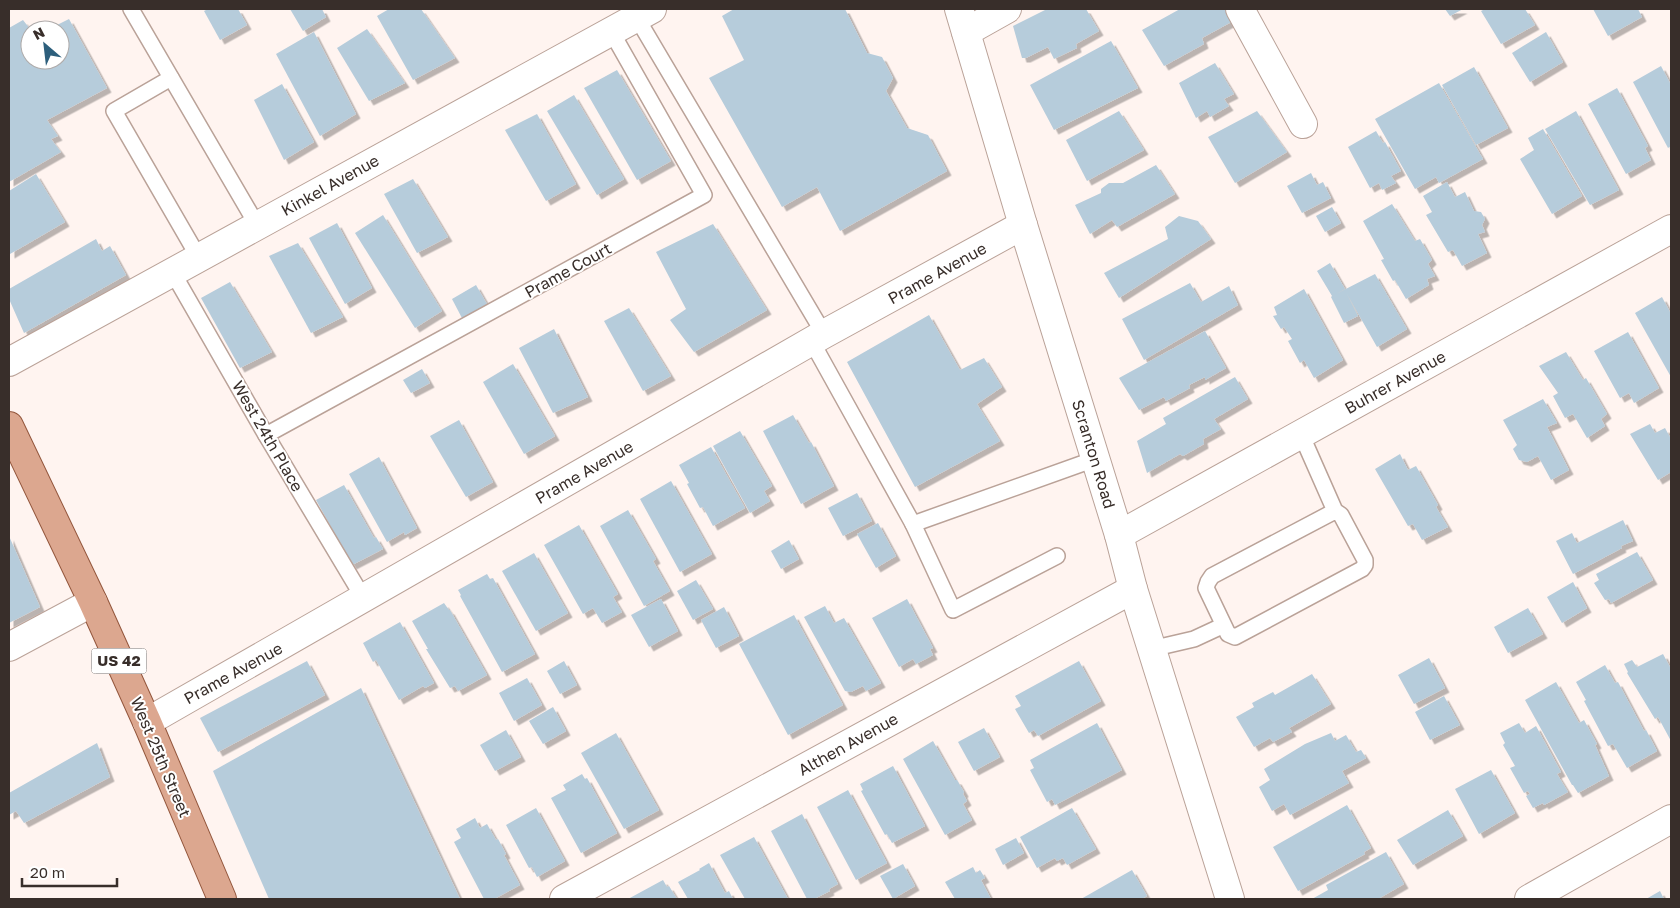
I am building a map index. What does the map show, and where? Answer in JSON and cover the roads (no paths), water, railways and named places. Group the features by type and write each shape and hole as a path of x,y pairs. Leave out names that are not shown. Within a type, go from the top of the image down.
{"main road":[{"name":"West 25th Street","path":"9,426 93,602 147,722 222,899"}],"street":[{"path":"962,20 1007,9"},
{"path":"1240,9 1303,124"},
{"name":"Kinkel Avenue","path":"9,362 645,13"},
{"name":"Scranton Road","path":"962,20 1151,649 1230,899"},
{"name":"Prame Avenue","path":"147,722 818,338 1023,225"},
{"name":"Buhrer Avenue","path":"1118,536 1671,229"},
{"name":"Althen Avenue","path":"564,899 1133,589"},
{"path":"9,647 93,602"},
{"path":"1529,899 1671,820"}],"lane":[{"path":"131,9 257,225"},
{"path":"645,13 818,338 913,524 953,610 1057,556"},
{"name":"Prame Court","path":"266,435 704,195 611,31"},
{"path":"171,78 114,111 199,258"},
{"name":"West 24th Place","path":"173,272 266,435 364,599"},
{"path":"1301,434 1335,511 1341,515 1366,560 1365,565 1362,569 1235,637 1228,634 1222,626 1206,588 1212,576 1335,511"},
{"path":"913,524 1095,459"},
{"path":"1151,649 1194,639 1222,626"}]}
